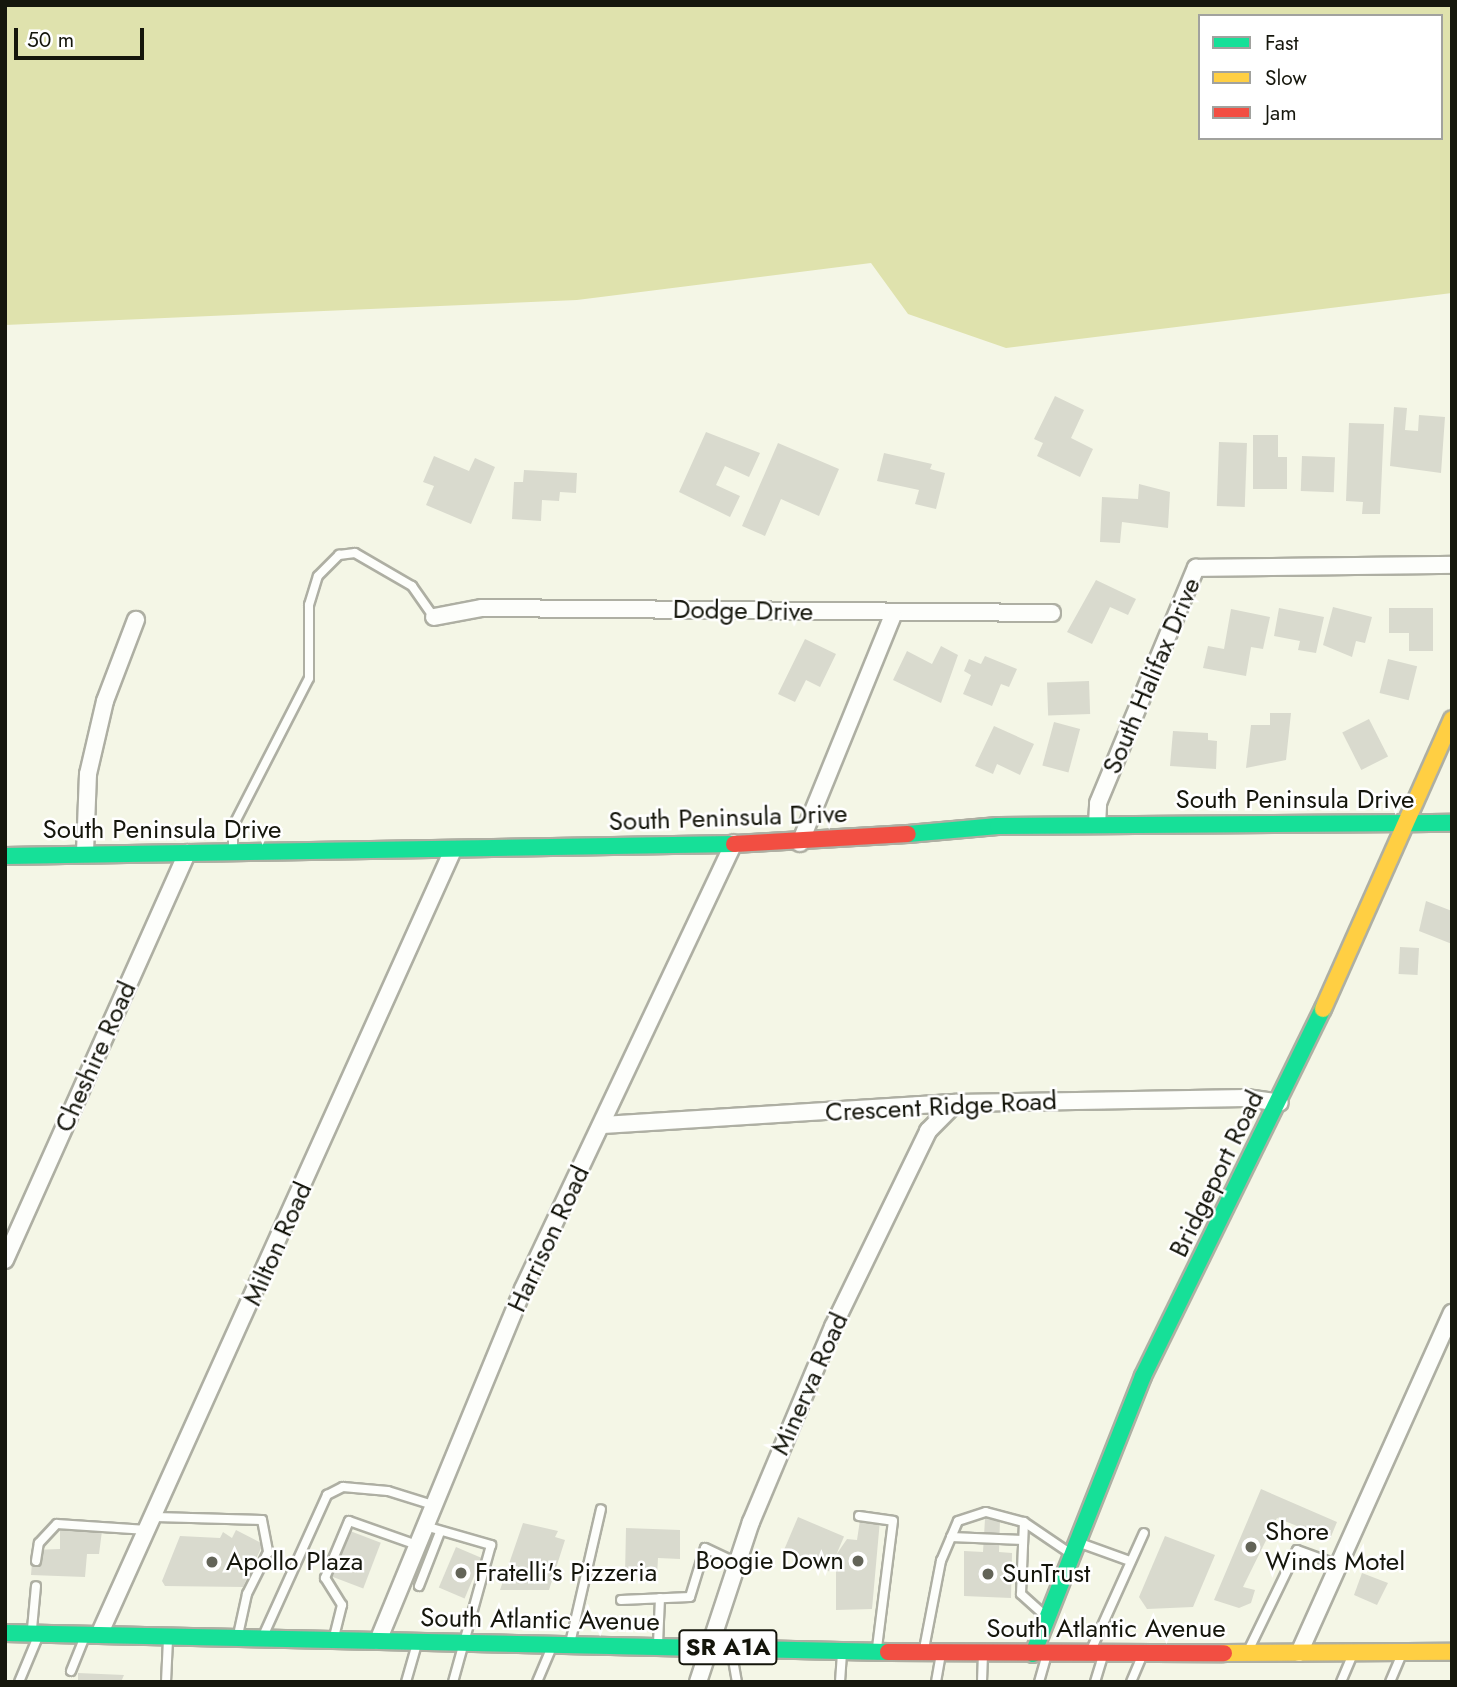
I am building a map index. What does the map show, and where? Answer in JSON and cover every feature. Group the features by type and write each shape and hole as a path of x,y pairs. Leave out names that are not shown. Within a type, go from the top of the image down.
{"main road":[{"name":"Bridgeport Road","path":"1040,1654 1046,1617 1143,1376 1280,1103 1452,719"},
{"name":"South Peninsula Drive","path":"5,856 86,852 233,855 800,843 998,826 1452,823"},
{"name":"South Atlantic Avenue","path":"5,1633 983,1654 1452,1652"}],"street":[{"name":"South Halifax Drive","path":"1097,825 1098,803 1196,568 1452,565"},
{"name":"Dodge Drive","path":"434,617 508,608 893,615 1052,613"},
{"path":"800,843 893,615"},
{"path":"86,852 88,775 105,701 136,620"},
{"name":"Harrison Road","path":"378,1641 417,1545 432,1529 433,1505 523,1289 603,1125 734,843"},
{"name":"Milton Road","path":"92,1635 153,1524 453,850"},
{"name":"Cheshire Road","path":"5,1261 187,853"},
{"name":"Crescent Ridge Road","path":"603,1125 956,1103 1246,1098 1280,1103"},
{"name":"Minerva Road","path":"698,1682 713,1647 739,1564 834,1326 928,1131 956,1103"},
{"path":"1299,1653 1452,1313"}],"lane":[{"path":"233,855 233,826 309,678 309,605 318,576 339,555 355,553 412,586 434,617"},
{"path":"261,1639 327,1495 343,1487 388,1491 433,1505"},
{"path":"570,1645 601,1509"},
{"path":"923,1652 951,1537 958,1521 986,1512 1024,1522 1074,1547 1130,1561"},
{"path":"859,1516 893,1521 877,1651"},
{"path":"36,1560 39,1543 57,1524 262,1520 268,1552 247,1594 238,1638"},
{"path":"334,1640 342,1605 325,1578 349,1521 417,1545"},
{"path":"1024,1522 1021,1594 1046,1617"},
{"path":"419,1586 432,1529 491,1545 456,1680"},
{"path":"1095,1682 1097,1653 1130,1561 1144,1533"},
{"path":"951,1537 1023,1540"},
{"path":"621,1600 690,1597 705,1548 739,1564"},
{"path":"1247,1653 1297,1550 1338,1565"},
{"path":"19,1682 36,1633 36,1586"},
{"path":"657,1647 660,1598"},
{"path":"71,1671 92,1635"},
{"path":"166,1682 168,1637"},
{"path":"406,1682 418,1642"},
{"path":"537,1682 553,1644"},
{"path":"731,1647 737,1682"},
{"path":"840,1682 843,1650"},
{"path":"936,1682 941,1652"},
{"path":"1131,1682 1143,1653"},
{"path":"1341,1682 1354,1653"},
{"path":"1390,1682 1403,1653"},
{"path":"982,1682 983,1654"},
{"path":"1040,1654 1040,1682"}],"shaded area":[{"path":"5,5 1452,5 1452,293 1006,348 908,314 871,263 577,300 5,325"}],"building":[{"path":"1055,396 1084,410 1071,438 1093,449 1080,477 1037,456 1043,443 1034,439"},
{"path":"1394,407 1407,408 1405,430 1418,431 1419,415 1445,417 1441,473 1390,466"},
{"path":"1349,423 1384,424 1380,514 1362,514 1363,502 1346,501"},
{"path":"706,432 760,453 749,477 725,466 716,485 740,496 730,517 679,492"},
{"path":"1253,435 1278,435 1278,457 1287,457 1287,489 1253,489"},
{"path":"1219,442 1247,443 1245,507 1217,506"},
{"path":"778,443 839,469 819,516 781,499 765,536 742,526"},
{"path":"884,453 932,464 930,469 945,473 936,509 915,504 919,490 877,481"},
{"path":"434,456 469,471 475,458 495,467 471,524 426,505 434,486 423,482"},
{"path":"1302,456 1335,457 1334,492 1301,491"},
{"path":"524,470 577,473 576,493 560,492 559,501 542,500 541,521 512,519 514,482 523,482"},
{"path":"1139,484 1170,492 1168,528 1122,522 1120,543 1100,542 1102,497 1138,499"},
{"path":"1096,580 1136,599 1128,615 1110,607 1092,644 1067,632"},
{"path":"1333,607 1372,617 1365,643 1356,641 1352,657 1323,645"},
{"path":"1279,608 1324,617 1316,653 1298,650 1300,641 1274,636"},
{"path":"1389,608 1433,608 1433,651 1409,651 1409,633 1389,633"},
{"path":"1231,609 1270,617 1263,649 1251,647 1246,676 1203,668 1208,646 1224,649"},
{"path":"805,639 836,654 820,687 806,680 795,702 778,694"},
{"path":"941,646 958,655 941,703 893,680 907,651 932,664"},
{"path":"985,656 1017,669 1009,687 1001,684 992,706 963,694 971,675 964,671 969,659 981,664"},
{"path":"1388,659 1417,666 1409,700 1380,693"},
{"path":"1089,681 1090,714 1048,715 1047,682"},
{"path":"1270,713 1291,713 1286,760 1246,768 1251,725 1270,725"},
{"path":"1369,719 1388,756 1361,770 1342,733"},
{"path":"1054,722 1080,729 1068,772 1042,765"},
{"path":"994,726 1034,744 1020,775 997,764 993,774 975,766"},
{"path":"1173,731 1208,733 1208,740 1217,741 1216,769 1170,766"},
{"path":"1426,901 1452,911 1452,944 1419,931"},
{"path":"1400,947 1419,948 1418,975 1399,974"},
{"name":"Shore Winds Motel","path":"1261,1489 1337,1522 1330,1539 1277,1518 1243,1587 1255,1590 1251,1603 1239,1608 1214,1600"},
{"path":"798,1517 844,1537 829,1572 783,1552"},
{"name":"SunTrust","path":"985,1519 1000,1520 999,1552 1012,1553 1011,1598 964,1596 964,1551 983,1552"},
{"name":"Boogie Down","path":"860,1520 880,1520 872,1609 836,1610 836,1555 847,1539 857,1540"},
{"path":"523,1523 558,1531 555,1537 565,1540 549,1590 500,1590"},
{"path":"626,1528 680,1530 680,1559 658,1558 657,1576 625,1575"},
{"path":"60,1529 102,1531 99,1554 87,1554 85,1577 31,1575 33,1550 60,1549"},
{"name":"Apollo Plaza","path":"236,1530 263,1544 243,1587 165,1586 162,1581 180,1536 220,1538 223,1532 232,1538"},
{"path":"350,1531 381,1543 363,1589 332,1577"},
{"path":"1165,1536 1215,1555 1193,1607 1147,1609 1139,1597"},
{"name":"Fratelli's Pizzeria","path":"456,1547 482,1558 465,1598 439,1588"},
{"path":"1362,1573 1388,1583 1377,1605 1354,1595"},
{"path":"78,1673 124,1675 121,1682 78,1682"}],"traffic: fast":[{"path":"908,834 998,826 1452,823"},
{"path":"5,856 734,844"},
{"path":"1033,1654 1143,1376 1323,1009"},
{"path":"5,1633 888,1652"}],"traffic: slow":[{"path":"1323,1009 1452,719"},
{"path":"1224,1653 1452,1652"}],"traffic: jam":[{"path":"734,844 908,834"},
{"path":"888,1652 1224,1653"}],"place":[{"name":"Shore Winds Motel","path":"1251,1547"},
{"name":"Boogie Down","path":"858,1561"},
{"name":"Apollo Plaza","path":"212,1562"},
{"name":"Fratelli's Pizzeria","path":"461,1573"},
{"name":"SunTrust","path":"988,1574"}]}
